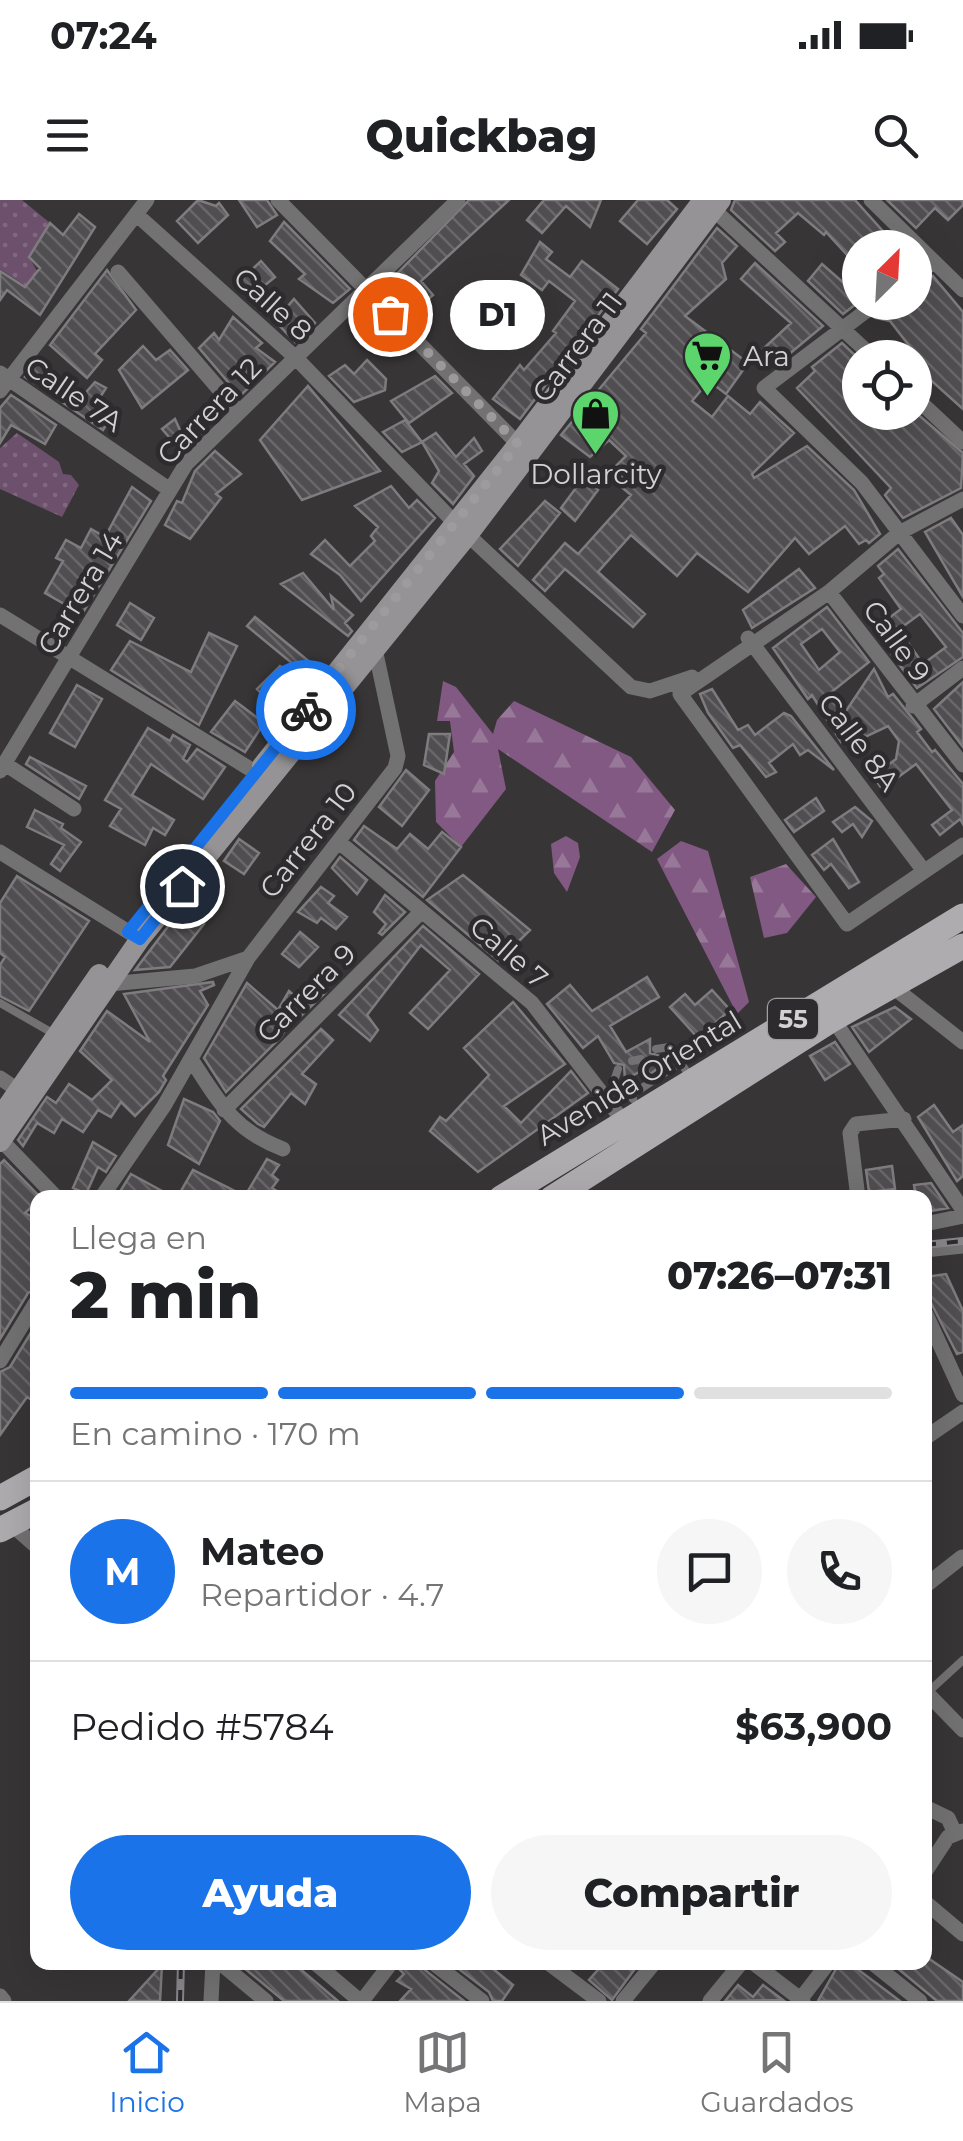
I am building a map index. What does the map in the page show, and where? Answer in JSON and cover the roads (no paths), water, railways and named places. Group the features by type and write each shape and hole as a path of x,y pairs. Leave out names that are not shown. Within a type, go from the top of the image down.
{"main road":[{"name":"Carrera 11","path":"0,1117 9,1084 56,1034 461,529 702,204"},
{"name":"Carrera 11","path":"262,776 374,649 461,529"},
{"name":"Avenida Oriental","path":"514,1190 687,1071 963,916"},
{"name":"Carrera 11","path":"1,1141 108,984 134,936"},
{"name":"Avenida Oriental","path":"565,1190 834,1019 963,946"},
{"path":"0,1498 30,1481"},
{"path":"6,1528 30,1514"}],"street":[{"path":"2,381 106,259 147,200"},
{"path":"278,200 524,448"},
{"name":"Carrera 12","path":"170,490 186,464 238,411 458,200"},
{"path":"871,200 963,290"},
{"path":"702,204 855,340"},
{"name":"Calle 8","path":"136,214 296,358 461,529 631,687 650,691 683,683 750,636 754,642"},
{"path":"118,272 238,411"},
{"path":"854,320 764,388 830,449 963,616"},
{"name":"Calle 7A","path":"2,381 170,490"},
{"path":"932,412 963,442"},
{"name":"Carrera 14","path":"2,768 170,490"},
{"path":"963,499 899,533 829,592 680,694 847,924 963,846"},
{"name":"Calle 9","path":"829,592 913,706 963,766"},
{"path":"0,615 262,776"},
{"name":"Calle 8A","path":"754,642 924,872"},
{"name":"Carrera 10","path":"107,1190 191,1059 248,958 395,768 398,756 374,649"},
{"path":"913,706 963,668"},
{"path":"2,768 74,810"},
{"name":"Calle 7","path":"339,842 532,1003 632,1110"},
{"path":"0,852 134,936"},
{"name":"Carrera 9","path":"224,1110 422,910"},
{"path":"108,984 194,976 248,958"},
{"path":"893,988 963,1042"},
{"path":"834,1019 963,1213 932,1222"},
{"path":"191,1059 224,1110 250,1136 283,1149"},
{"path":"857,1190 850,1133 856,1124 904,1119"},
{"path":"1,1141 49,1190"},
{"path":"932,1249 963,1246"},
{"path":"0,1361 30,1312"},
{"path":"932,1327 963,1395"},
{"path":"932,1433 963,1412"},
{"path":"6,1528 30,1543"},
{"path":"932,1580 962,1558"},
{"path":"932,1698 963,1730"},
{"path":"932,1810 948,1818 959,1831 932,1864"},
{"path":"932,1908 963,1934"},
{"path":"211,2001 215,1970"},
{"path":"226,1970 266,2001"},
{"path":"324,1970 361,2001 386,1970"},
{"path":"442,1970 482,2001"},
{"path":"569,1970 599,2001"},
{"path":"624,2001 649,1970"},
{"path":"710,2001 735,1970"},
{"path":"762,1970 801,2000 823,1970"},
{"path":"881,1970 920,2001"}],"lane":[{"path":"0,1002 56,1034"},
{"path":"656,1049 669,1048 687,1071"},
{"path":"618,1069 614,1081 632,1110"},
{"path":"932,1687 963,1660"}],"railway":[{"path":"932,1244 963,1241"},
{"path":"180,2001 181,1970"}],"place":[{"name":"D1","path":"390,314"},
{"name":"Ara","path":"708,398"},
{"name":"Dollarcity","path":"596,456"}]}
